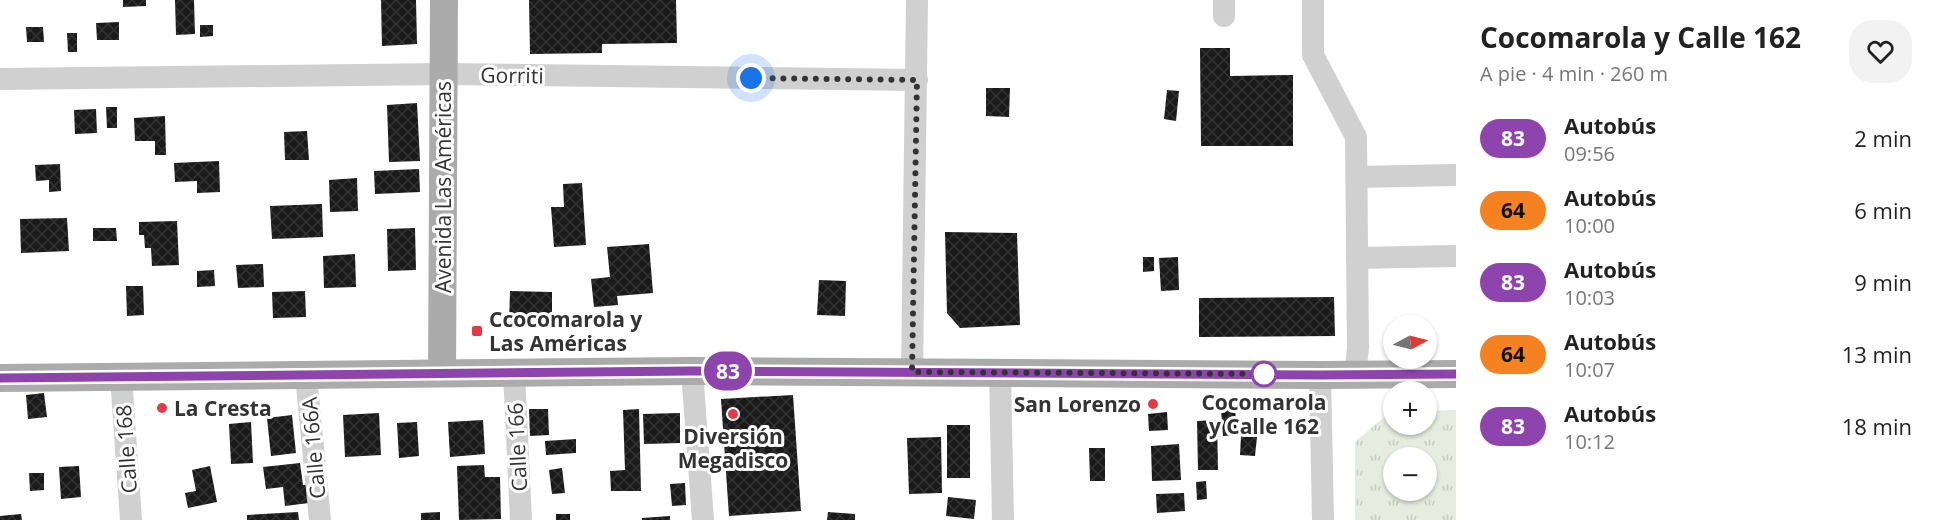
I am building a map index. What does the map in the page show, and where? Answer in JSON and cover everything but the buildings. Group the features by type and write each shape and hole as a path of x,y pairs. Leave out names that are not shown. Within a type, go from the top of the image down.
{"main road":[{"name":"Avenida Las Américas","path":"442,373 444,0"},
{"path":"0,378 692,371 1456,374"}],"street":[{"path":"912,372 917,0"},
{"path":"1313,0 1313,56 1356,136 1358,348 1355,374"},
{"name":"Gorriti","path":"0,79 444,74 917,80"},
{"path":"1357,177 1456,175"},
{"path":"1358,258 1456,256"},
{"path":"692,371 704,520"},
{"name":"Calle 166","path":"514,373 521,520"},
{"path":"1000,373 1003,520"},
{"path":"1320,375 1323,520"},
{"name":"Calle 166A","path":"306,376 320,520"},
{"name":"Calle 168","path":"121,377 131,520"}],"green space":[{"path":"1456,410 1456,520 1355,520 1355,442 1383,418 1383,435 1437,435 1437,411"}],"bus line":[{"name":"83","path":"0,378 692,371 1456,374"}],"place":[{"name":"Ccocomarola y Las Américas","path":"477,331"},
{"name":"Cocomarola y Calle 162","path":"1264,374"},
{"name":"San Lorenzo","path":"1153,404"},
{"name":"La Cresta","path":"162,408"},
{"name":"Diversión Megadisco","path":"733,414"}],"route":[{"path":"751,78 917,80 912,372 1273,374 1264,374"}]}
